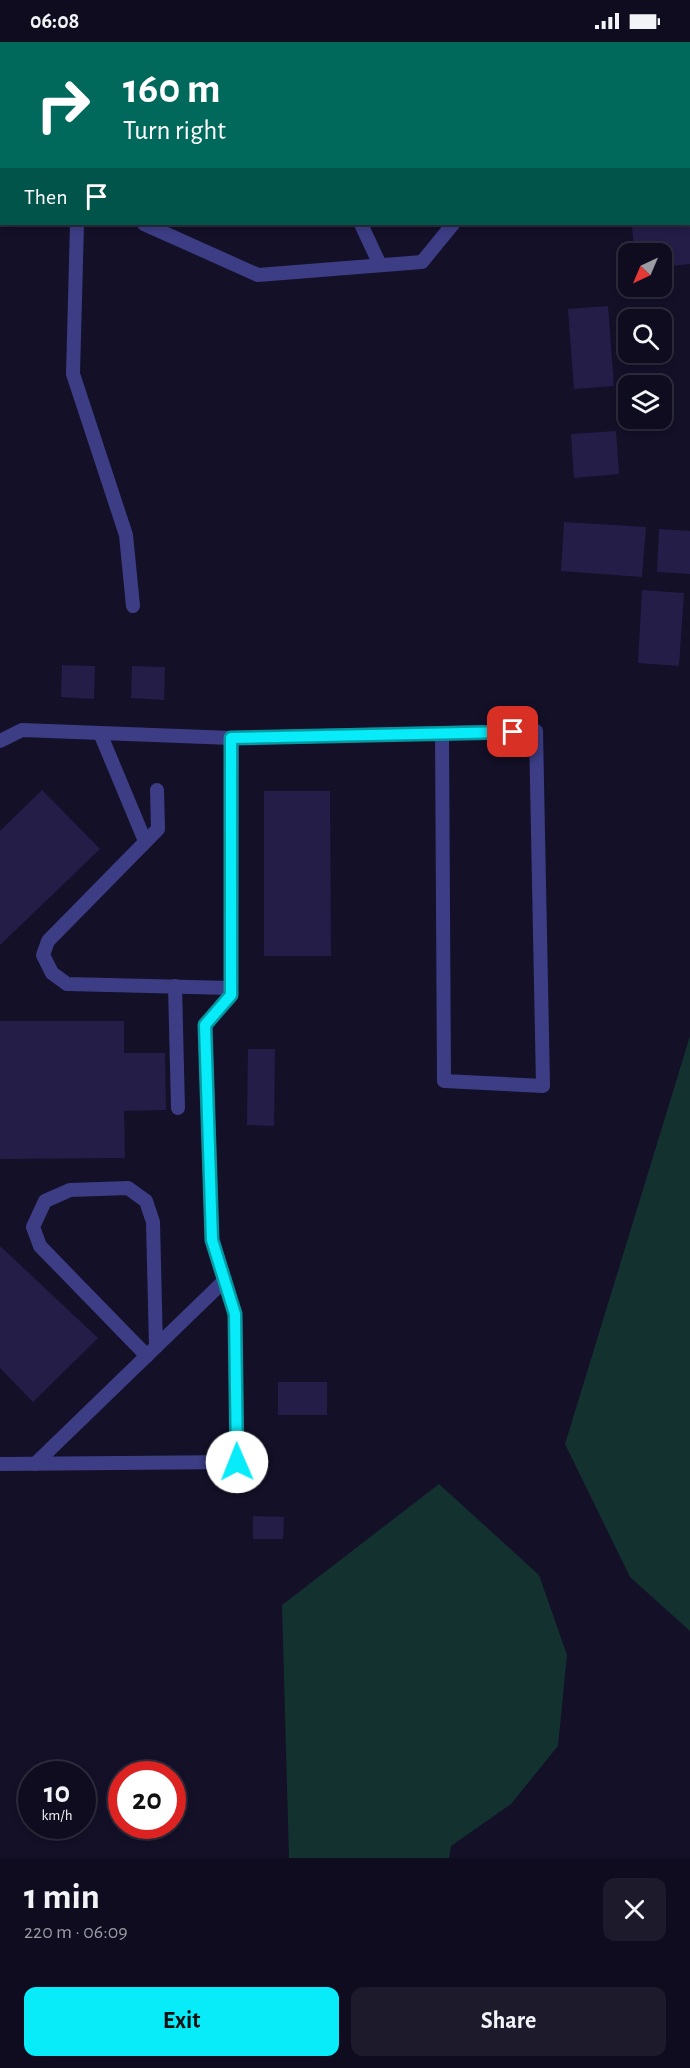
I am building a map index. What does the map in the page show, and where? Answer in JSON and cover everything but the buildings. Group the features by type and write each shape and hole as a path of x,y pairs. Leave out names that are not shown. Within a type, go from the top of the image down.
{"lane":[{"path":"77,225 73,374 126,535 133,606"},
{"path":"146,225 258,275 422,261 452,225"},
{"path":"361,225 380,265"},
{"path":"0,741 22,730 231,738 442,733 536,731 543,1086 444,1081 442,733"},
{"path":"99,733 145,842"},
{"path":"0,1464 237,1462 235,1314 212,1240 205,1025 231,995 231,738"},
{"path":"157,790 158,829 48,941 43,955 52,973 67,984 231,988"},
{"path":"175,986 178,1108"},
{"path":"128,1188 146,1200 153,1222 152,1352 40,1246 33,1227 45,1202 70,1190 128,1188"},
{"path":"35,1464 225,1281"}],"green space":[{"path":"690,1036 690,1631 630,1577 565,1444"},
{"path":"439,1484 539,1575 567,1655 558,1746 511,1804 451,1846 449,1858 289,1858 282,1605"}],"route":[{"path":"237,1462 235,1314 212,1240 205,1025 231,995 231,738 513,732"}]}
